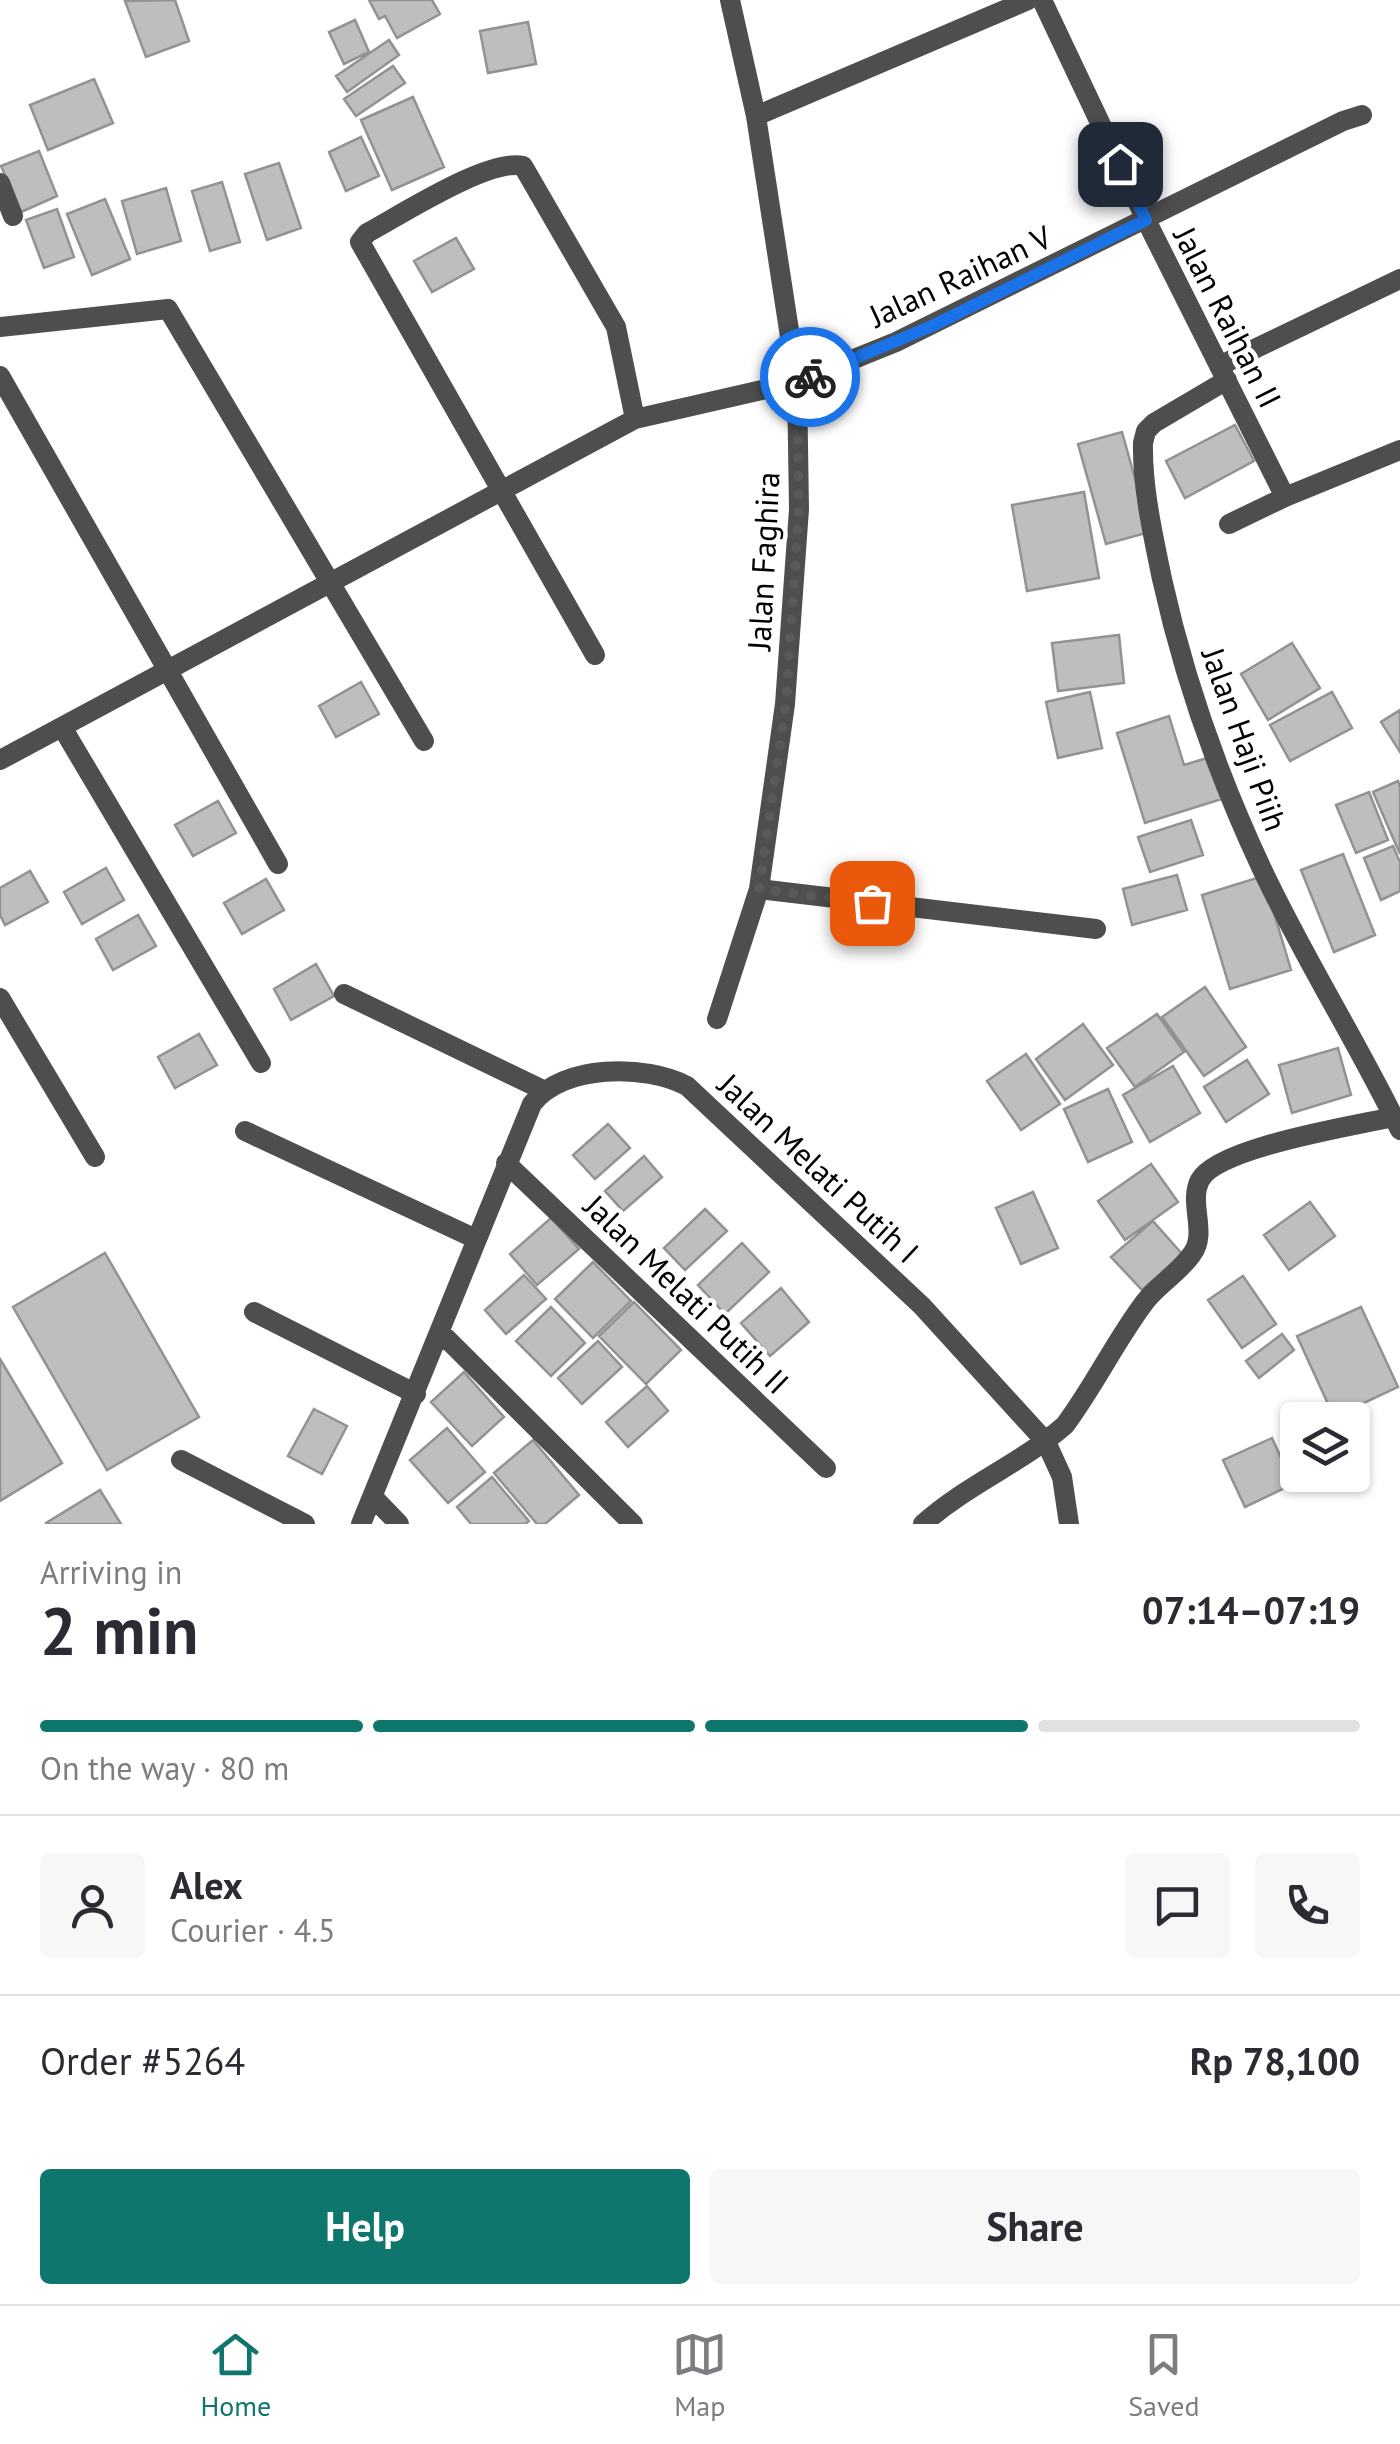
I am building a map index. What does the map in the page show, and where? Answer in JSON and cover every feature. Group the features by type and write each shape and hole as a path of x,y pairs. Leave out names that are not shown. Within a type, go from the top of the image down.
{"street":[{"name":"Jalan Faghira","path":"717,1019 759,889 786,704 799,509 797,382 756,116 730,0"},
{"path":"756,116 1028,0"},
{"name":"Jalan Raihan II","path":"1042,0 1284,497"},
{"name":"Jalan Raihan V","path":"0,760 635,419 797,382 896,342 1343,120 1362,116"},
{"path":"595,655 360,242 367,233 466,179 504,166 523,166 616,326 635,419"},
{"path":"0,183 13,216"},
{"name":"Jalan Haji Piih","path":"1397,1124 1261,868 1226,786 1189,685 1171,618 1158,558 1143,443 1146,431 1154,423 1223,373 1400,279"},
{"path":"0,327 168,310 424,742"},
{"path":"0,376 278,864"},
{"path":"1230,524 1284,497 1400,450"},
{"path":"62,727 261,1063"},
{"path":"759,889 1096,928"},
{"path":"344,994 543,1090 532,1104 506,1164 416,1394 360,1524"},
{"path":"0,998 95,1157"},
{"name":"Jalan Melati Putih I","path":"543,1090 572,1078 628,1071 654,1072 687,1086 922,1306 1046,1442"},
{"path":"924,1524 948,1504 1046,1442 1074,1412 1147,1298 1198,1244 1196,1191 1204,1174 1228,1158 1258,1148 1397,1124"},
{"path":"244,1132 476,1238"},
{"name":"Jalan Melati Putih II","path":"506,1164 826,1468"},
{"path":"254,1312 416,1394"},
{"path":"441,1332 633,1524"},
{"path":"1046,1442 1062,1478 1069,1524"},
{"path":"181,1460 306,1524"},
{"path":"372,1496 399,1524"}],"building":[{"path":"175,0 189,41 146,57 125,1"},
{"path":"369,0 432,0 440,14 397,38 385,16 379,19"},
{"path":"355,20 369,52 344,64 329,32"},
{"path":"528,22 536,64 488,73 480,31"},
{"path":"389,40 399,55 347,92 336,76"},
{"path":"393,66 405,83 356,116 344,99"},
{"path":"94,79 113,123 48,150 30,105"},
{"path":"413,97 444,167 392,190 361,120"},
{"path":"361,137 379,176 346,191 329,152"},
{"path":"39,151 57,196 21,212 1,166"},
{"path":"279,163 301,228 267,240 245,174"},
{"path":"222,182 240,242 210,251 192,191"},
{"path":"166,188 181,241 137,254 122,201"},
{"path":"105,199 130,259 92,275 67,214"},
{"path":"57,209 74,257 44,268 26,220"},
{"path":"456,238 474,269 432,292 414,261"},
{"path":"1235,425 1254,461 1185,498 1166,461"},
{"path":"1122,432 1150,532 1106,544 1078,444"},
{"path":"1084,492 1099,578 1027,591 1012,505"},
{"path":"1119,635 1124,683 1058,691 1052,643"},
{"path":"1292,643 1320,688 1268,720 1241,674"},
{"path":"361,682 379,714 336,737 319,706"},
{"path":"1090,692 1102,748 1058,758 1046,702"},
{"path":"1332,692 1352,728 1290,761 1270,725"},
{"path":"1400,710 1400,752 1381,722"},
{"path":"1169,716 1184,765 1210,757 1222,799 1145,823 1117,733"},
{"path":"1398,781 1400,787 1400,854 1373,792"},
{"path":"1369,792 1388,840 1356,853 1336,805"},
{"path":"218,801 236,833 193,856 175,825"},
{"path":"1191,820 1203,855 1150,872 1138,837"},
{"path":"1393,846 1400,862 1400,891 1381,900 1364,858"},
{"path":"1343,854 1375,935 1334,952 1301,870"},
{"path":"106,868 124,900 82,924 64,892"},
{"path":"30,871 48,902 5,925 0,915 0,888"},
{"path":"1177,875 1187,910 1132,925 1123,889"},
{"path":"1263,876 1291,970 1230,989 1202,895"},
{"path":"266,879 284,910 242,934 224,903"},
{"path":"138,915 156,946 113,970 96,939"},
{"path":"316,964 334,996 291,1020 274,989"},
{"path":"1205,987 1246,1047 1204,1076 1162,1017"},
{"path":"1157,1014 1184,1052 1135,1087 1107,1048"},
{"path":"1083,1024 1113,1065 1065,1100 1036,1059"},
{"path":"199,1034 217,1065 175,1088 158,1057"},
{"path":"1338,1048 1351,1095 1292,1113 1279,1065"},
{"path":"1026,1054 1060,1104 1021,1130 987,1081"},
{"path":"1247,1060 1269,1094 1226,1122 1204,1087"},
{"path":"1173,1066 1200,1113 1150,1142 1123,1095"},
{"path":"1108,1089 1132,1142 1088,1162 1064,1109"},
{"path":"608,1124 630,1148 595,1179 573,1155"},
{"path":"644,1156 662,1177 623,1211 605,1191"},
{"path":"1151,1164 1178,1202 1125,1240 1098,1201"},
{"path":"1033,1192 1058,1248 1021,1264 996,1208"},
{"path":"1310,1202 1335,1236 1289,1270 1264,1235"},
{"path":"705,1209 727,1231 685,1270 664,1248"},
{"path":"551,1218 579,1249 537,1285 510,1254"},
{"path":"1153,1221 1183,1255 1142,1290 1111,1257"},
{"path":"742,1243 769,1272 725,1314 698,1285"},
{"path":"105,1253 199,1417 107,1470 13,1307"},
{"path":"593,1262 631,1301 593,1338 555,1299"},
{"path":"524,1275 546,1299 506,1334 485,1310"},
{"path":"1243,1276 1276,1324 1242,1348 1208,1300"},
{"path":"781,1288 809,1322 770,1356 741,1323"},
{"path":"634,1302 681,1350 646,1384 599,1336"},
{"path":"551,1307 585,1343 551,1376 516,1341"},
{"path":"1361,1307 1398,1387 1366,1402 1327,1402 1297,1336"},
{"path":"1282,1334 1294,1350 1259,1378 1246,1361"},
{"path":"598,1341 622,1367 582,1404 558,1378"},
{"path":"0,1359 62,1463 0,1501"},
{"path":"464,1372 504,1417 472,1446 431,1402"},
{"path":"647,1386 668,1411 628,1447 606,1422"},
{"path":"314,1409 347,1426 322,1474 288,1456"},
{"path":"447,1428 485,1472 448,1503 410,1460"},
{"path":"1272,1438 1280,1456 1280,1490 1245,1507 1223,1460"},
{"path":"533,1440 579,1495 545,1524 537,1524 494,1473"},
{"path":"492,1477 529,1521 471,1524 457,1507"},
{"path":"100,1490 121,1524 46,1524 46,1523"}],"way so far":[{"path":"810,377 797,382 799,509 786,704 759,889 872,903"}],"route":[{"path":"810,377 932,326 1146,220 1120,164"}]}
